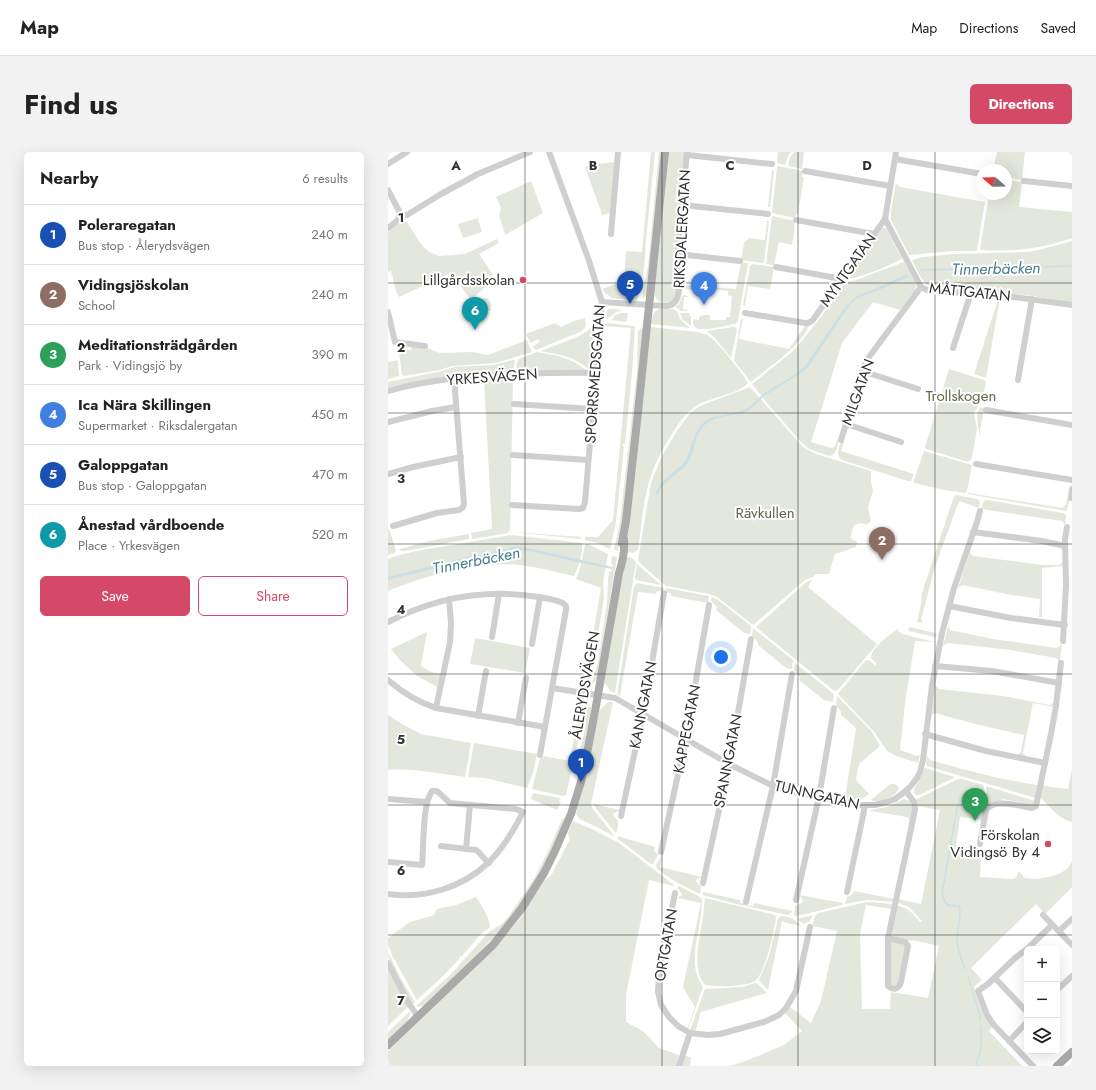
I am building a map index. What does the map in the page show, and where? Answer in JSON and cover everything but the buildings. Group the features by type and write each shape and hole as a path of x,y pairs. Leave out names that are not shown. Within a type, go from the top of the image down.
{"main road":[{"name":"ÅLERYDSVÄGEN","path":"388,1045 493,945 522,908 544,873 568,822 577,796 589,744 619,573 624,553 624,539 650,305 665,152"},
{"path":"1056,1066 1072,1053"},
{"path":"1062,1066 1072,1053"}],"street":[{"path":"388,164 407,152"},
{"path":"400,216 407,215 478,174 530,152"},
{"name":"SPORRSMEDSGATAN","path":"512,505 579,509 583,508 585,502 602,302 585,250 549,152"},
{"path":"611,234 618,152"},
{"name":"MYNTGATAN","path":"745,313 808,323 813,320 885,219 896,152"},
{"path":"687,154 772,164"},
{"name":"RIKSDALERGATAN","path":"650,305 670,306 678,297 678,254 687,154"},
{"path":"895,159 976,173"},
{"path":"805,171 890,186"},
{"path":"1024,181 1072,186"},
{"path":"388,190 399,209 400,216 398,220 388,228"},
{"path":"682,205 768,214"},
{"name":"MÅTTGATAN","path":"885,219 921,287 927,290 999,295 1072,305"},
{"path":"796,220 874,234"},
{"path":"678,254 740,261"},
{"path":"776,267 842,280"},
{"name":"MILGATAN","path":"840,440 866,361 921,287"},
{"path":"953,348 971,293"},
{"path":"1018,380 1032,299"},
{"path":"602,302 650,305"},
{"path":"388,312 395,342 425,346"},
{"path":"862,371 918,389"},
{"name":"YRKESVÄGEN","path":"388,391 412,385 454,378 596,372"},
{"path":"393,526 437,514 459,510 463,507 465,500 454,378"},
{"path":"514,404 593,409"},
{"path":"388,422 432,411 456,407"},
{"path":"986,410 1072,425"},
{"path":"846,424 901,442"},
{"path":"513,454 588,460"},
{"path":"388,474 419,465 461,457"},
{"path":"976,464 1072,480"},
{"path":"1071,498 1072,489"},
{"name":"TUNNGATAN","path":"552,688 615,698 729,764 773,786 865,806 875,805 895,799 906,791 917,778 922,765 935,666 949,606 980,510"},
{"path":"1064,641 1066,586 1065,539 1067,527"},
{"path":"973,532 1065,546"},
{"path":"388,622 425,606 449,599 479,594 517,594 540,597 560,602 566,606 540,755"},
{"path":"492,637 499,594"},
{"name":"KANNGATAN","path":"621,816 643,714 664,594"},
{"path":"532,644 540,597"},
{"path":"436,708 450,642 451,623 449,599"},
{"name":"KAPPEGATAN","path":"661,852 686,738 709,605"},
{"path":"949,606 1011,618 1065,625"},
{"name":"SPANNGATAN","path":"703,882 729,764 750,639"},
{"path":"980,844 986,810 988,807 996,803 1034,808 1036,806 1051,734 1061,663"},
{"path":"935,666 992,671 1059,683"},
{"path":"478,716 486,671"},
{"path":"746,902 773,786 792,674"},
{"path":"518,723 526,678"},
{"path":"388,680 409,696 421,703 436,708 545,727"},
{"path":"796,900 818,797 834,708"},
{"path":"925,734 986,751 1045,763"},
{"path":"388,862 422,864 427,802 432,791 438,791 450,803 516,809 523,812 507,839 489,863 467,879 444,890 431,893 416,895 388,894"},
{"path":"888,938 902,940 907,943 908,946 901,982 898,987 894,989 888,986 888,938 915,810 914,802 906,791"},
{"path":"388,800 427,802"},
{"path":"466,848 470,806"},
{"path":"847,892 865,806"},
{"path":"441,846 466,848 478,851 489,863"},
{"name":"ORTGATAN","path":"675,893 658,974 658,992 661,1005 668,1017 678,1026 690,1033 708,1035 720,1034 764,1022 778,1015 786,1008 796,991 810,927"},
{"path":"1043,915 1072,945"},
{"path":"1059,932 1072,919"},
{"path":"1030,946 1052,925"},
{"path":"1024,951 995,978 978,991 987,1015 993,1024 1033,1066"},
{"path":"388,963 408,1002 418,1017"},
{"path":"1060,987 1072,976"},
{"path":"995,978 1024,1009"},
{"path":"1009,1041 1024,1025"},
{"path":"679,1066 690,1033"}],"green space":[{"path":"651,152 655,152 644,266 642,278 638,288 637,301 611,298 602,289 624,281 626,251 642,252"},
{"path":"659,152 661,152 648,291 642,299 648,265"},
{"path":"668,152 685,152 676,295 671,302 665,303 659,301 654,294"},
{"path":"778,152 791,152 785,165 777,163"},
{"path":"794,152 804,152 802,169 788,166 790,157"},
{"path":"997,152 1025,152 1022,180 1012,178 1012,164 994,164"},
{"path":"615,162 610,212 603,215 603,217 585,167"},
{"path":"778,166 803,171 802,177 804,177 798,214 796,214 795,218 772,213"},
{"path":"772,170 774,171 770,207 768,207"},
{"path":"531,181 543,213 505,235 499,215 501,208 496,197"},
{"path":"1012,181 1022,182 1019,207 1072,212 1072,238 1049,245 1027,249 1004,251 980,250 988,200 1012,200"},
{"path":"896,183 900,187 985,202 977,250 909,255 891,220 891,210"},
{"path":"772,216 795,221 792,245 779,242 774,265 766,264"},
{"path":"478,218 482,232 463,238 458,224"},
{"path":"402,221 407,222 420,243 429,252 439,256 465,254 497,239 499,243 479,254 495,278 471,300 451,273 399,297 391,271 388,272 388,233 390,229"},
{"path":"767,221 769,221 764,263 741,260 744,243 749,238 765,240"},
{"path":"882,228 886,228 902,259 867,274 846,279"},
{"path":"1072,241 1072,303 1001,292 931,288 922,279 912,260 923,257 954,254 1029,252"},
{"path":"741,262 748,263 736,324 708,329 696,328 693,323 693,319 699,320 699,317 704,315 710,315 710,320 726,320 726,317 730,317 732,296 728,295 728,291 713,289 713,292 684,289 683,285 736,289"},
{"path":"904,262 915,282 916,287 900,310 873,302 842,343 811,442 832,448 835,446 837,440 839,440 835,452 830,456 809,449 800,441 752,384 792,352 827,309 846,282 853,281"},
{"path":"753,264 774,267 770,289 748,286 745,306 743,305 750,266"},
{"path":"684,295 688,297 684,297 683,309 688,310 681,311 675,307 679,304 682,296"},
{"path":"993,297 1000,298 986,378 974,374 997,303"},
{"path":"483,298 489,300 491,306 490,311 481,309 480,303"},
{"path":"609,309 623,310 616,312 605,319 606,312"},
{"path":"659,309 673,309 677,311 680,319 690,328 651,324 654,313"},
{"path":"628,313 627,322 612,320 615,315"},
{"path":"680,313 689,313 691,317 691,326 682,319"},
{"path":"585,318 586,326 582,331 536,350 532,347 540,342 538,339 530,343 526,334 555,323 561,327"},
{"path":"741,319 743,319 739,339 789,349 805,326 809,326 791,350 751,382 734,360"},
{"path":"597,323 593,363 591,367 587,368 566,356 541,351 577,337"},
{"path":"605,323 635,326 625,444 623,444 616,522 610,549 597,543 585,540 585,537 598,537 613,520 631,328 604,326"},
{"path":"643,327 618,551 614,550 620,522 637,371 638,331"},
{"path":"650,327 697,332 709,336 730,358 748,383 731,393 698,405 686,414 677,426 660,454 651,475 644,505 638,550 633,553 626,552"},
{"path":"735,327 737,330 731,358 715,338 707,331"},
{"path":"527,340 532,352 496,363 452,366 440,370 404,376 402,375 399,345 402,345 401,349 411,350 412,346 427,348 440,353 472,352 488,355"},
{"path":"537,352 569,360 586,370 516,372 517,362 519,359"},
{"path":"398,360 399,376 388,379 388,362"},
{"path":"515,360 513,372 450,376 388,388 388,382 442,371 454,367 493,365"},
{"name":"Trollskogen","path":"949,369 984,380 986,382 983,398 974,413 977,429 972,458 968,462 926,449 925,447"},
{"path":"513,379 510,530 507,533 473,539 471,533 492,529 484,380"},
{"name":"Rävkullen","path":"750,387 803,447 816,454 871,471 873,491 868,507 871,521 866,525 862,523 854,525 850,538 857,542 856,547 835,554 829,574 816,574 805,580 753,625 717,597 709,594 666,586 638,560 651,483 661,458 678,429 691,412 702,405"},
{"path":"981,407 984,409 979,437 977,414"},
{"path":"841,441 844,442 841,451 914,474 911,481 842,460 838,454"},
{"path":"924,451 972,465 967,491 965,493 944,490 914,483"},
{"path":"968,494 1062,508 1066,505 1067,498 1070,498 1066,511"},
{"path":"956,495 977,499 980,501 979,508 959,501 935,567 921,619 923,623 917,622 922,593 953,499"},
{"path":"987,500 1063,513 1066,515 1065,525 1062,521 981,509 984,501"},
{"path":"388,529 396,550 395,553 388,555"},
{"path":"512,532 582,537 580,539"},
{"path":"469,534 469,539 406,551 401,551 399,549 434,540"},
{"path":"512,535 582,543 580,560 574,576 520,565 486,565 452,570 388,591 388,559 416,551"},
{"path":"586,544 608,554 603,582 604,598 598,635 596,638 595,655 586,688 584,688 601,588 576,579"},
{"path":"970,552 973,556 1042,565 1060,565 1063,561 1063,566 1042,568 1042,617 1039,617 1040,599 963,585 958,588"},
{"path":"612,556 617,557 597,678 591,686 598,662 607,603 609,571 611,572 613,564 611,564"},
{"path":"630,557 636,562 615,693 610,691 606,684 604,684 608,652 626,558"},
{"path":"637,564 661,585 636,580"},
{"path":"812,580 808,587 877,644 836,691 756,627 803,585"},
{"path":"637,583 664,588 663,592 657,591 656,594 638,592 620,696 617,695 634,586"},
{"path":"666,588 709,596 708,603 671,596 671,593 666,592"},
{"path":"712,597 717,599 751,626 750,634 744,633 716,610 717,607 711,600"},
{"path":"948,626 950,630 993,639 1057,648 1062,644 1060,662 1056,658 1011,650 948,643 943,646"},
{"path":"910,627 935,633 937,636 934,637 909,631 908,629"},
{"path":"753,629 793,660 792,669 786,668 758,645 758,642 752,636"},
{"path":"898,629 902,634 934,642 915,641 906,696 900,750 917,756 920,755 918,763 896,756 887,751 875,733 838,694 866,660 869,660 876,666 876,663 871,658 874,650 890,634"},
{"path":"427,632 421,666 431,672 442,674 439,688 417,676 391,649"},
{"path":"475,638 530,648 525,673 470,664"},
{"path":"795,663 834,694 833,702 824,700 799,680 800,677 794,669"},
{"path":"935,685 939,689 1003,696 1050,705 1054,702 1054,707 1033,703 1023,753 1026,756 1017,755 1021,752 1024,735 935,713 931,716"},
{"path":"837,696 872,732 880,746 860,763 856,780 869,794 863,798 855,800 845,798 856,728 841,715 841,712 836,705"},
{"path":"581,698 584,698 580,733 566,795 563,796 532,789 540,758 544,756 570,761"},
{"path":"588,702 589,707 591,707 589,730 586,746 579,767 577,766 585,729"},
{"path":"608,702 613,702 591,804 593,809 615,837 579,819 576,813 586,778 599,711"},
{"path":"388,715 421,734 471,743 465,777 417,771 388,770"},
{"path":"474,743 537,754 533,773 527,788 485,778 468,777"},
{"path":"927,756 930,760 970,771 1038,785 1036,798 927,766"},
{"path":"925,768 955,777 919,795 916,795 914,793 914,789"},
{"path":"1072,769 1072,822 1055,812 1041,798 1041,794 1043,783 1045,786 1068,789"},
{"path":"958,779 983,785 984,789 985,802 983,820 960,817 955,854 981,857 980,877 1014,879 1018,872 1020,872 1024,878 1037,879 1061,873 1068,868 1072,861 1072,887 1045,914 1036,904 971,968 982,980 974,987 981,1008 992,1027 989,1031 1022,1066 729,1066 746,1061 784,1045 802,1031 785,1013 790,1007 811,1023 821,1001 837,931 812,926 815,916 819,913 868,902 892,904 892,909 866,905 860,935 862,1009 890,1009 891,992 928,998 939,946 899,938 892,935 892,933 897,905 909,910 920,922 922,921 909,907 898,903 898,899 921,904 940,810 917,806 916,800"},
{"path":"890,784 896,785 899,789 894,795 878,801 871,800"},
{"path":"986,786 1035,801 1033,805 1031,805 1020,804 1020,802 1002,799 1001,802 988,805"},
{"path":"533,793 560,798 559,801 561,802 557,810 531,799"},
{"path":"904,799 908,800 912,804 910,821 907,817 870,811 886,807"},
{"path":"594,804 620,810 613,815 617,819 618,824 616,833 596,809"},
{"path":"565,818 537,879 509,920 469,964 426,1005 420,1007 416,1006 450,975 489,932 503,923 509,916 535,877 562,819"},
{"path":"573,821 619,843 674,885 649,880 626,995 626,1022 643,1031 659,1048 679,1055 676,1066 388,1066 388,1051 487,955 518,921 544,881 552,874 570,839 568,833"},
{"path":"618,836 655,847 654,850 658,855 653,864 618,839"},
{"path":"660,858 662,858 660,867 702,877 697,879 696,882 701,886 700,894 676,882 657,869 656,865"},
{"path":"679,886 700,897 702,900 702,911 696,946 695,963 696,972 703,987 688,1029 695,1007 683,987 701,903 677,898 682,895 677,888"},
{"path":"854,891 894,899 894,902 867,900 845,904 847,897 853,894"},
{"path":"703,892 740,900 740,903 745,904 744,906 706,896 703,895"},
{"path":"799,895 843,903 842,905 795,916 795,906 802,903 803,900"},
{"path":"476,897 487,915 490,927 482,933 443,976 417,1000 393,957 388,945 388,938 410,922 434,915 437,909 456,905"},
{"path":"705,898 775,915 776,917 772,941 766,961 759,977 755,981 738,985 716,986 705,985 701,979 697,962"},
{"path":"754,903 792,911 788,915 746,906 753,906"},
{"path":"813,915 810,921 803,924 797,919"},
{"path":"782,916 792,918 802,926 782,921 768,990 759,980 769,956 778,919"},
{"path":"893,941 905,945 906,949 898,983 895,986 891,985 890,942"},
{"path":"388,952 401,979 415,1002 413,1004 394,970"},
{"path":"388,968 408,1007 388,1026"},
{"path":"755,983 767,993 701,1012 695,1032 690,1030 705,989 743,987"},
{"path":"410,1011 410,1015 406,1023 388,1040 388,1032"},
{"path":"685,1056 691,1057 690,1066 682,1066"}],"shaded area":[{"path":"907,274 909,277 853,301 810,365 805,370 763,397 753,407 744,413 720,418 708,423 698,434 689,462 663,485 658,495 655,494 661,483 685,462 694,436 703,423 713,417 735,413 746,409 765,393 796,374 805,366 843,310 853,299"},
{"path":"516,546 612,567 612,569 529,551 517,550 477,558 388,580 388,577"}],"waterway":[{"name":"Tinnerbäcken","path":"921,270 1072,266"},
{"path":"958,803 942,894 946,904 950,906 959,906 960,918 957,942 965,969"},
{"path":"968,977 980,1015 980,1021"},
{"path":"976,1066 981,1047 981,1026"}],"place":[{"name":"Lillgårdsskolan","path":"523,280"},
{"name":"Galoppgatan","path":"630,304"},
{"name":"Ica Nära Skillingen","path":"704,305"},
{"name":"Ånestad vårdboende","path":"475,330"},
{"name":"Vidingsjöskolan","path":"882,560"},
{"name":"Poleraregatan","path":"581,782"},
{"name":"Meditationsträdgården","path":"975,821"},
{"name":"Förskolan Vidingsö By 4","path":"1048,844"}]}
